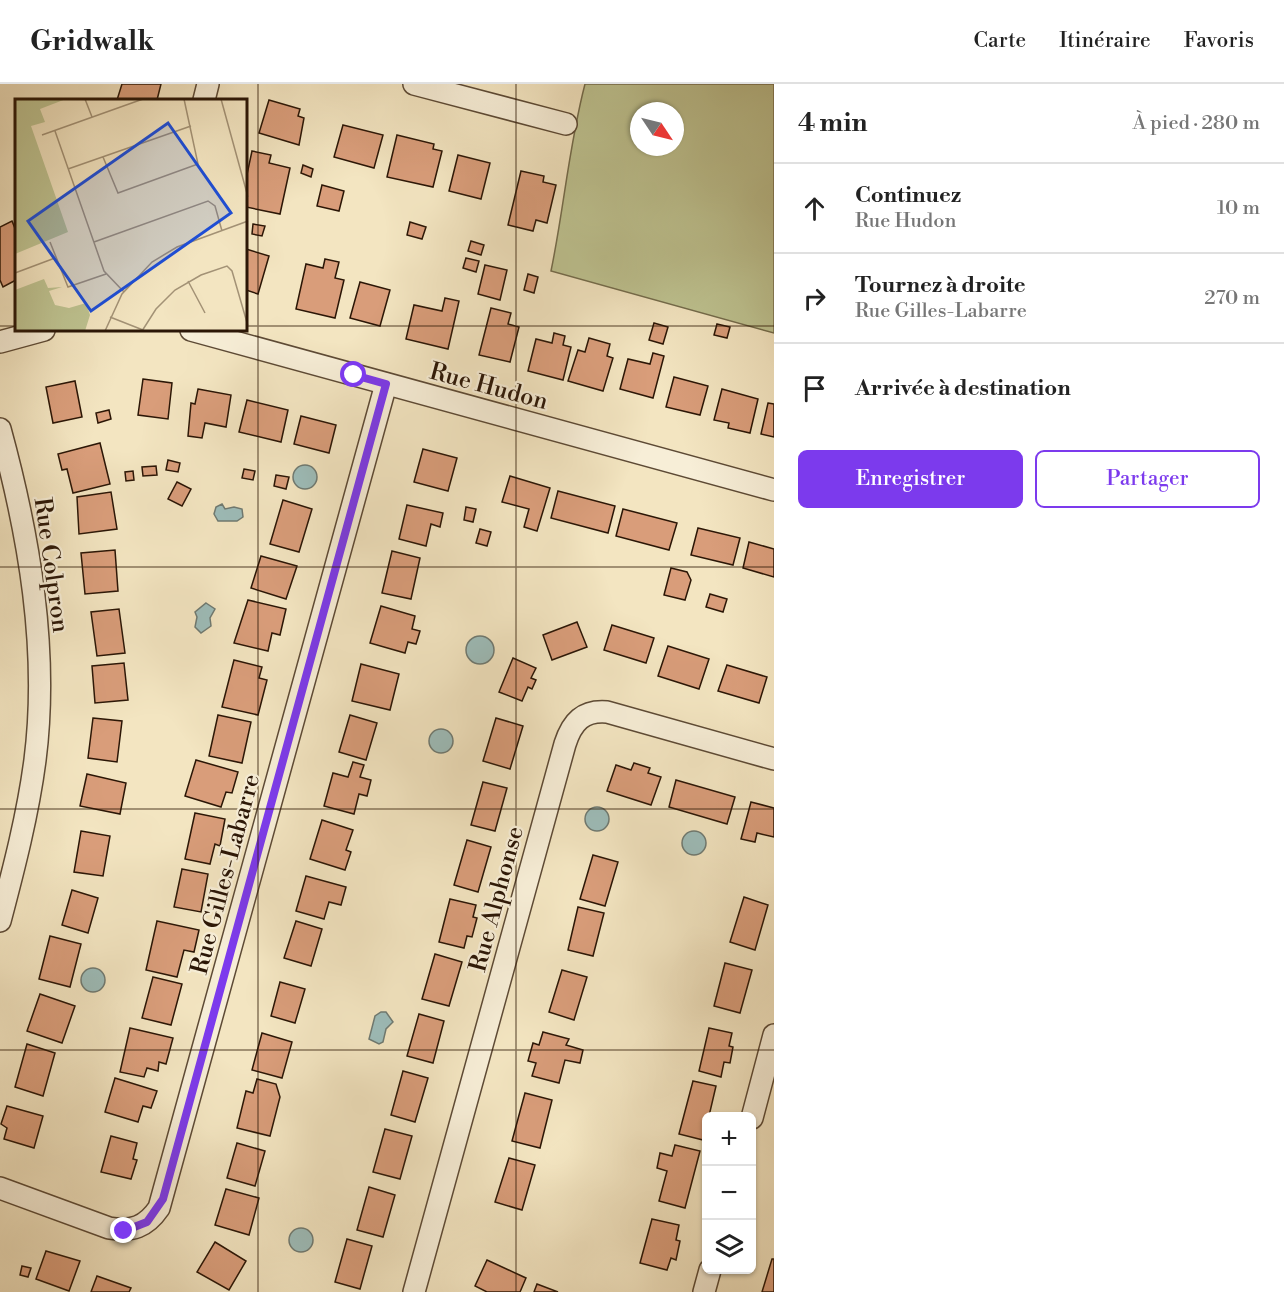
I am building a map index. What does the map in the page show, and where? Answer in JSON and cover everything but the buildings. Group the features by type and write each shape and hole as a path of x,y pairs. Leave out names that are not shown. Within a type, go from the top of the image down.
{"street":[{"path":"204,99 208,84"},
{"path":"414,84 452,89 566,124"},
{"path":"0,342 37,332"},
{"name":"Rue Hudon","path":"198,332 774,490"},
{"name":"Rue Gilles-Labarre","path":"0,1188 109,1228 124,1231 147,1222 159,1208 386,384"},
{"name":"Rue Colpron","path":"0,429 22,518 29,562 37,638 38,707 35,759 27,806 0,921"},
{"name":"Rue Alphonse","path":"414,1292 565,744 575,721 590,713 607,712 774,759"},
{"path":"754,1112 774,1035"},
{"path":"704,1292 709,1274"}],"green space":[{"path":"585,84 774,84 774,333 551,271"}],"water":[{"path":"305,465 314,468 317,477 314,486 305,489 296,486 293,477 296,468"},
{"path":"222,504 225,509 234,507 242,509 243,517 237,521 218,521 214,514 216,507"},
{"path":"206,603 215,609 210,618 211,626 201,633 195,627 197,617 195,612"},
{"path":"480,636 490,640 494,650 490,660 480,664 470,660 466,650 470,640"},
{"path":"441,729 450,732 453,741 450,750 441,753 432,750 429,741 432,732"},
{"path":"597,807 606,810 609,819 606,828 597,831 588,828 585,819 588,810"},
{"path":"694,831 703,834 706,843 703,852 694,855 685,852 682,843 685,834"},
{"path":"93,968 102,971 105,980 102,989 93,992 84,989 81,980 84,971"},
{"path":"386,1012 393,1022 386,1029 383,1042 379,1044 369,1039 375,1016"},
{"path":"301,1228 306,1229 312,1235 312,1245 306,1251 301,1252 296,1251 290,1245 289,1240 290,1235 296,1229"}],"route":[{"path":"124,1231 141,1227 154,1216 163,1199 386,384 354,375"}]}
